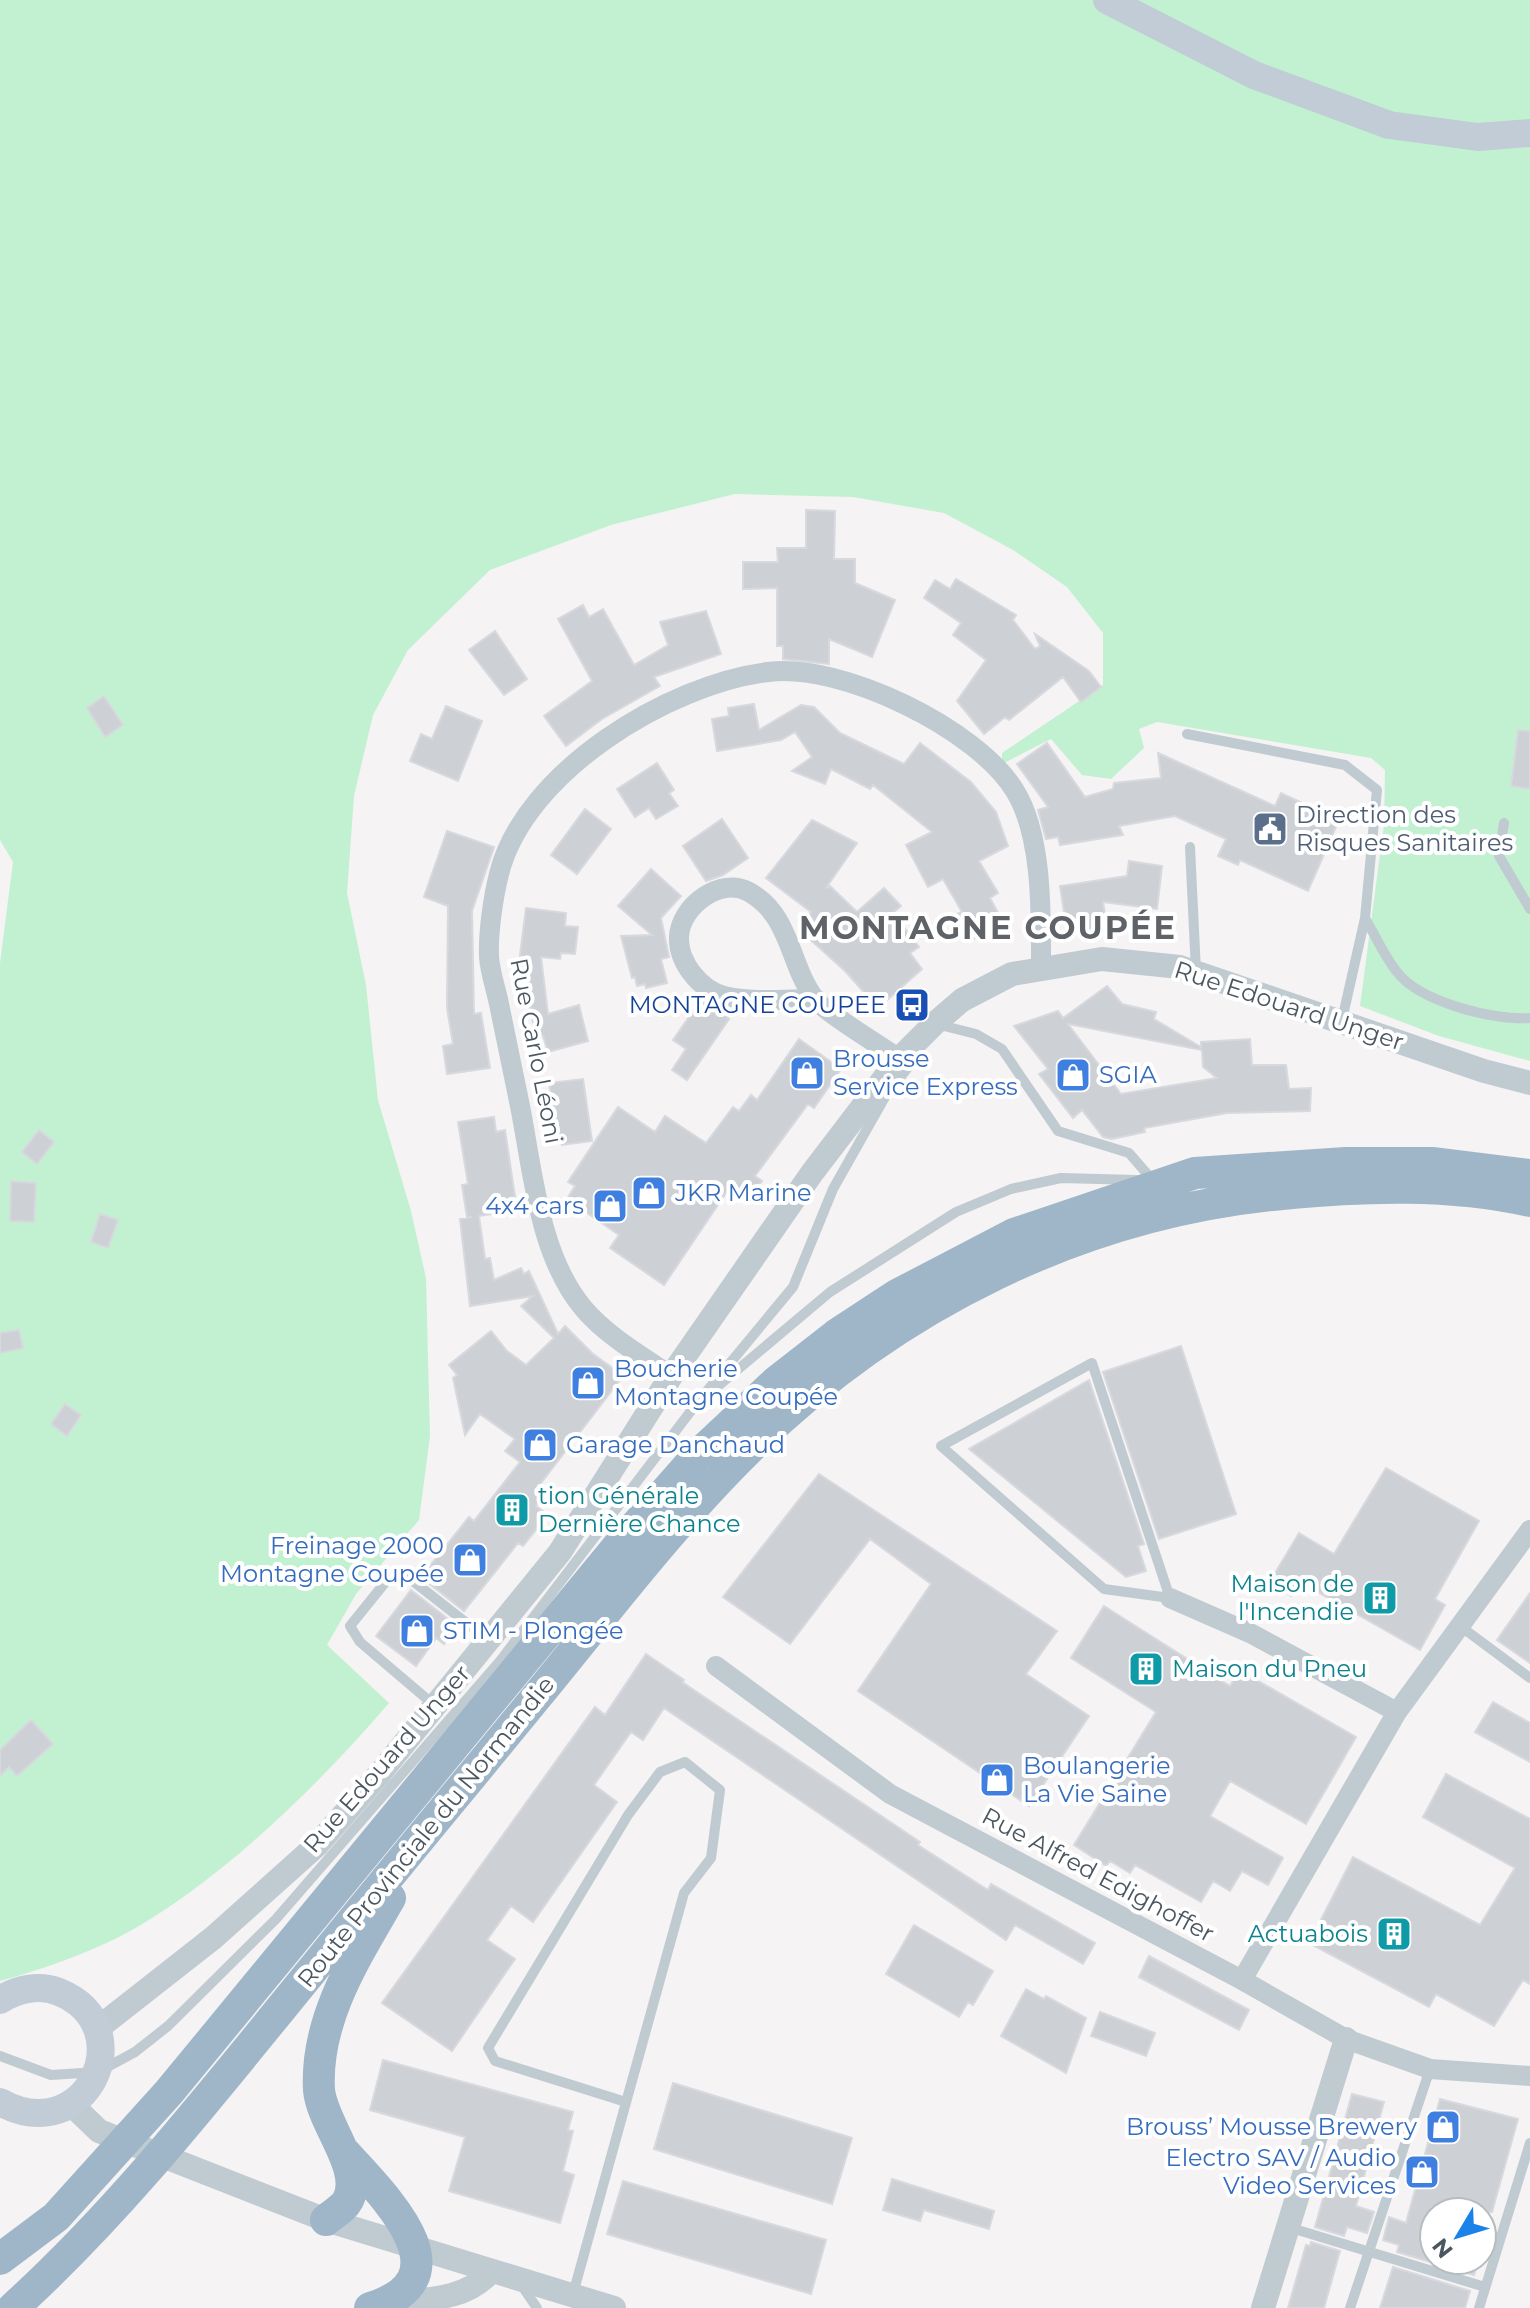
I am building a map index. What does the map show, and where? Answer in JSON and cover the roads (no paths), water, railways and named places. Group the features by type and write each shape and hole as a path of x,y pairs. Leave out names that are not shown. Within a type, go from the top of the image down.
{"highway":[{"name":"Route Provinciale du Normandie","path":"0,2259 56,2217 88,2186 401,1814 624,1539 697,1456 777,1381 836,1335 897,1295 1014,1234 1155,1182 1195,1173 1346,1163 1432,1163 1530,1175"},
{"name":"Route Provinciale du Normandie","path":"13,2308 115,2210 642,1569 750,1447 824,1381 928,1308 1017,1263 1121,1223 1236,1198 1344,1188 1427,1189 1530,1201"},
{"path":"326,2220 348,2202 354,2181 319,2094 320,2045 338,1993 437,1819"},
{"path":"339,2145 398,2214 417,2249 413,2277 403,2289 376,2306"},
{"path":"0,2248 56,2217"}],"main road":[{"path":"1107,0 1254,75 1389,125 1478,137 1530,133"},
{"path":"0,2000 31,1988 52,1989 71,1997 87,2011 97,2029 101,2050 98,2072 88,2090 72,2105 57,2112 24,2114 0,2102"}],"street":[{"name":"Rue Carlo Léoni","path":"671,1376 604,1327 577,1301 559,1268 539,1201 489,957 499,874 520,825 559,777 623,728 701,688 770,671 822,673 883,694 968,741 1015,791 1037,855 1041,967"},
{"path":"816,999 738,997 703,987 686,966 679,937 689,910 716,889 745,890 767,903 816,999 899,1059"},
{"name":"Rue Edouard Unger","path":"97,2029 213,1938 317,1845 436,1706 560,1552 671,1376 812,1173 899,1059 940,1025 962,1000 999,981 1041,967 1102,959 1136,960 1197,973 1530,1083"},
{"path":"1242,1980 1397,1712 1530,1530"},
{"path":"1170,1598 1250,1633 1397,1712"},
{"name":"Rue Alfred Edighoffer","path":"716,1666 890,1794 1242,1980 1346,2039 1430,2069 1530,2076"},
{"path":"1263,2308 1346,2039"},
{"path":"72,2105 99,2131 326,2220 614,2308"},
{"path":"376,2306 460,2294 473,2289 490,2272"}],"lane":[{"path":"1187,734 1345,765 1377,790 1365,918 1341,1022"},
{"path":"1504,823 1499,856 1530,909"},
{"path":"1190,847 1197,973"},
{"path":"1365,918 1398,974 1448,1005 1511,1020 1530,1018"},
{"path":"0,2056 51,2075 98,2072 135,2052 178,2017 276,1919 500,1661 697,1403 793,1287 833,1189 885,1097 940,1025 966,1008 1009,988 1043,979 1117,969 1171,976 1212,987 1429,1064 1530,1094"},
{"path":"940,1025 976,1034 1002,1049 1058,1131 1129,1153 1155,1182"},
{"path":"697,1403 830,1292 966,1207 1011,1189 1061,1178 1155,1182"},
{"path":"1092,1363 1170,1598 1104,1589 941,1446 1092,1363"},
{"path":"436,1706 360,1642 350,1626 392,1574 409,1578 489,1640"},
{"path":"1460,1626 1530,1678"},
{"path":"573,2296 684,1893 711,1858 720,1790 685,1762 660,1772 628,1815 488,2048 495,2061 626,2102"},
{"path":"1350,2308 1430,2069"},
{"path":"1479,2308 1530,2143"},
{"path":"1286,2226 1485,2287"},
{"path":"518,2281 537,2308"}],"place":[{"name":"Direction des Risques Sanitaires","path":"1270,829"},
{"name":"MONTAGNE COUPEE","path":"912,1005"},
{"name":"Brousse Service Express","path":"807,1073"},
{"name":"SGIA","path":"1073,1075"},
{"name":"JKR Marine","path":"649,1193"},
{"name":"4x4 cars","path":"610,1206"},
{"name":"Boucherie Montagne Coupée","path":"588,1383"},
{"name":"Garage Danchaud","path":"540,1445"},
{"name":"tion Générale Dernière Chance","path":"512,1510"},
{"name":"Freinage 2000 Montagne Coupée","path":"470,1560"},
{"name":"Maison de l'Incendie","path":"1380,1598"},
{"name":"STIM - Plongée","path":"417,1631"},
{"name":"Maison du Pneu","path":"1146,1669"},
{"name":"Boulangerie La Vie Saine","path":"997,1780"},
{"name":"Actuabois","path":"1394,1934"},
{"name":"Brouss’ Mousse Brewery","path":"1443,2127"},
{"name":"Electro SAV / Audio Video Services","path":"1422,2172"}],"district":[{"name":"MONTAGNE COUPÉE","path":"988,928"}]}
